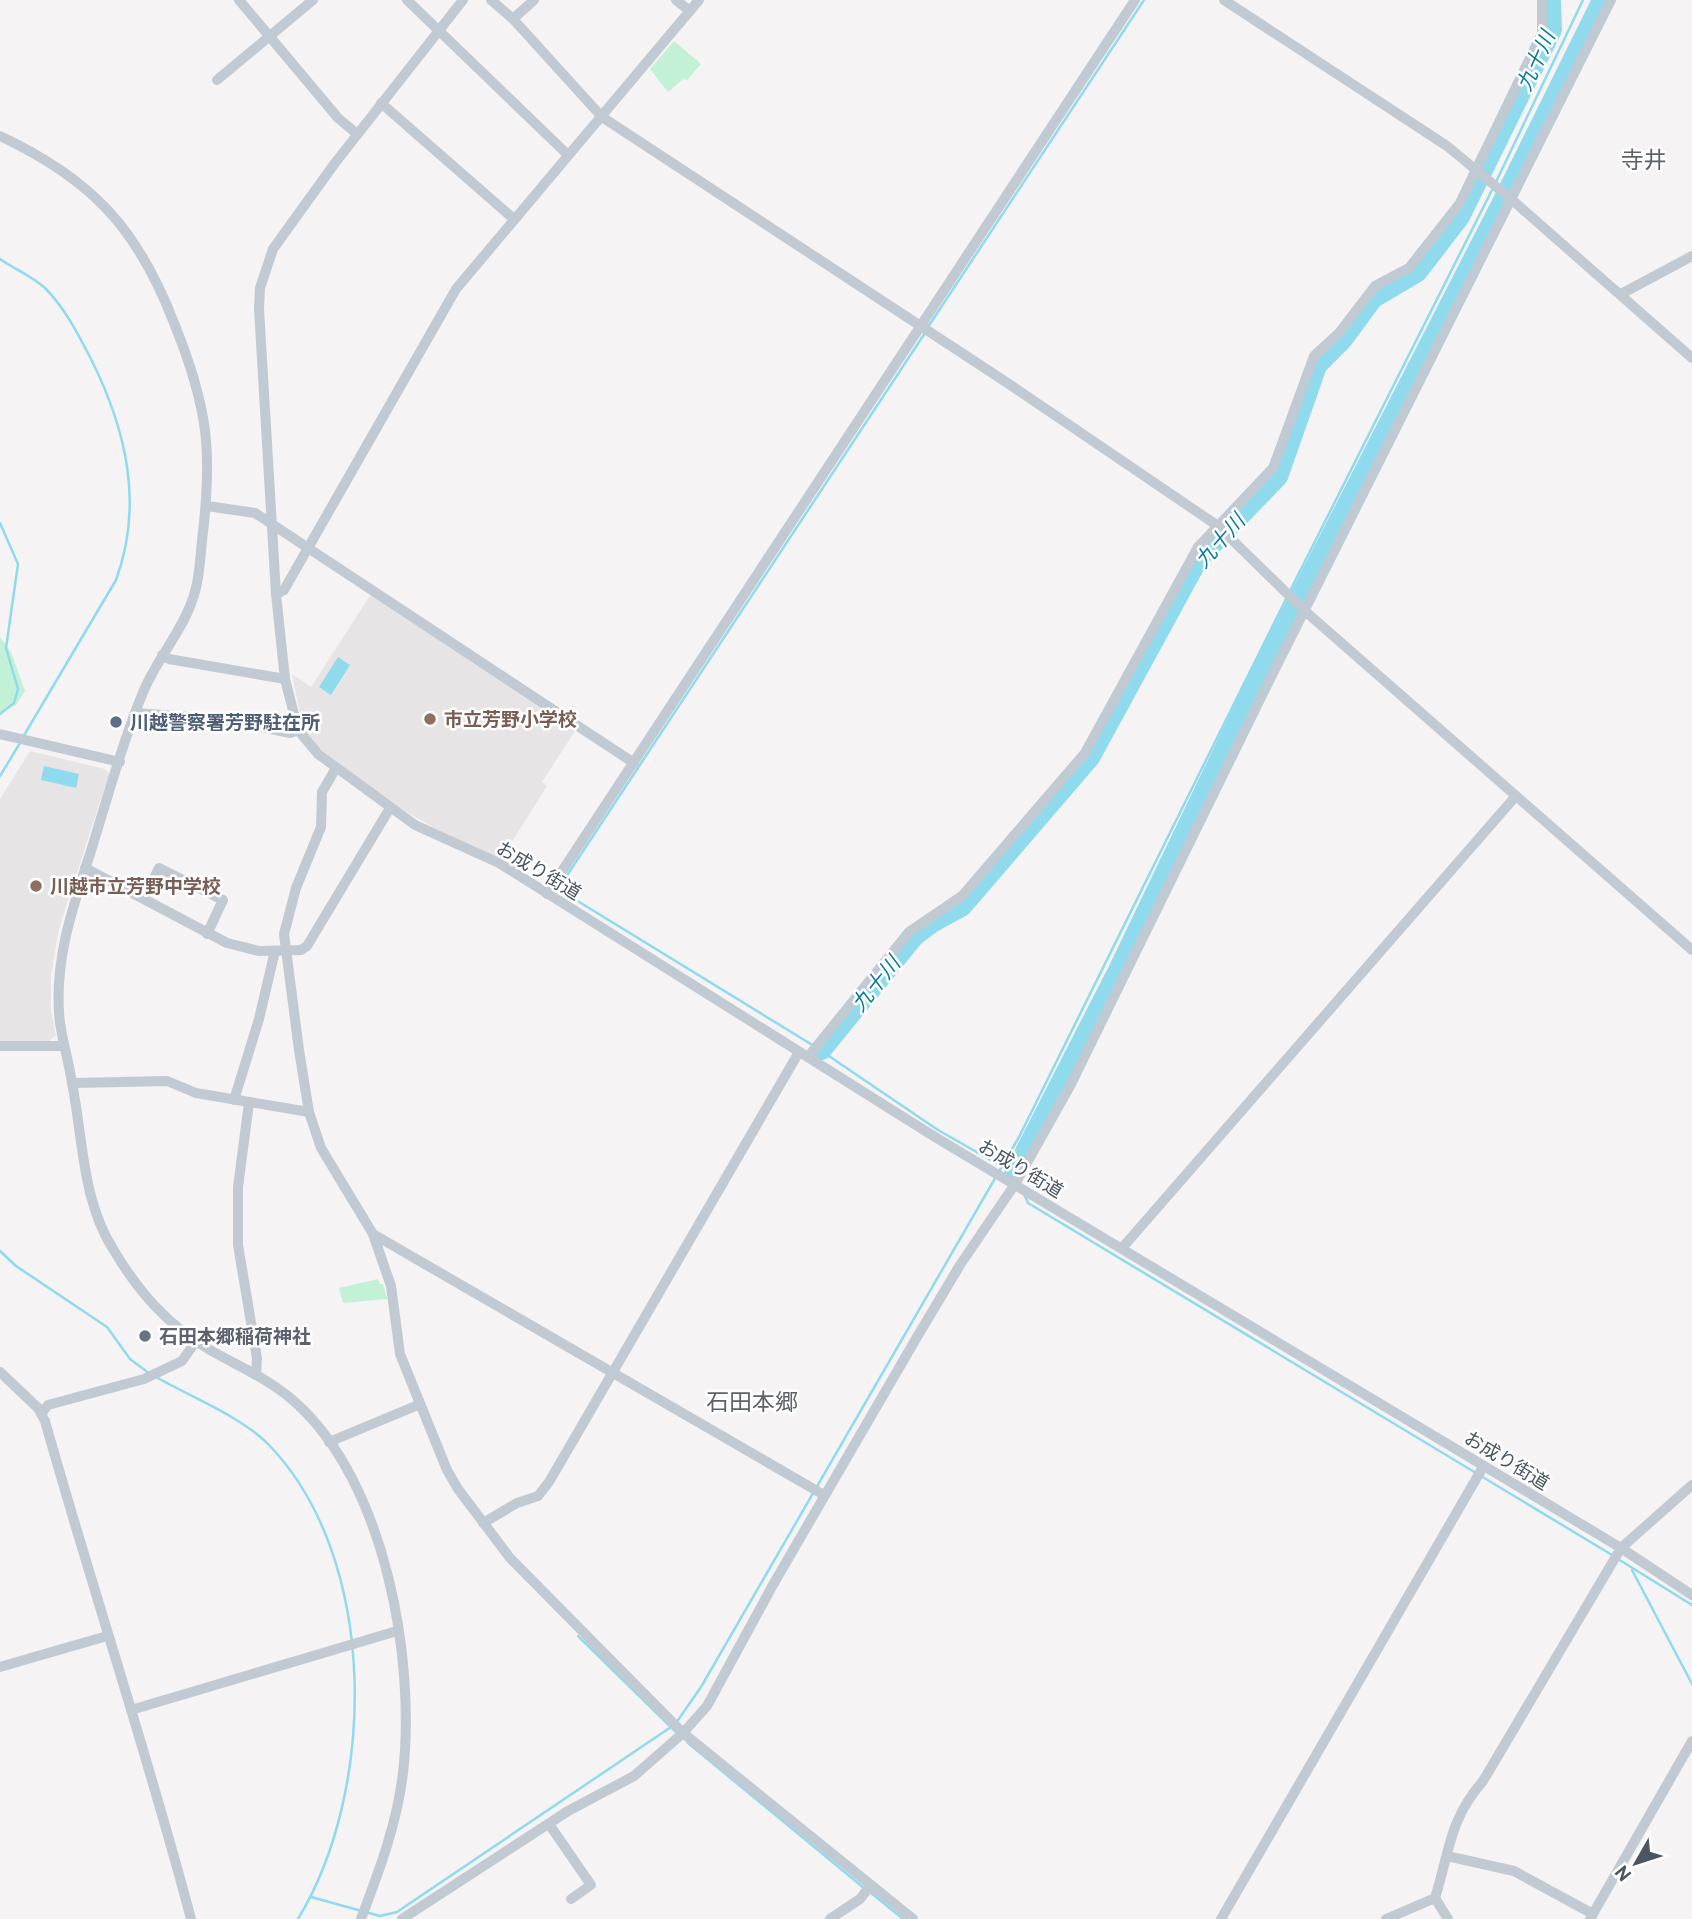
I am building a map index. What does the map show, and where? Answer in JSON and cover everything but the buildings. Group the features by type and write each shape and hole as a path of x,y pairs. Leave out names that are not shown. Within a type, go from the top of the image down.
{"street":[{"path":"239,0 338,118 357,134"},
{"path":"217,80 313,0"},
{"path":"407,0 568,155"},
{"path":"136,713 229,720 290,733 298,730 285,679 276,594 260,288 273,249 357,134 463,0"},
{"path":"491,0 513,19 602,117 921,326 1217,526 1306,612 1692,950"},
{"path":"513,19 534,0"},
{"path":"677,0 690,11"},
{"path":"276,594 285,590 449,299 699,0"},
{"path":"547,894 1135,0"},
{"path":"1224,0 1447,146 1692,358"},
{"path":"483,1523 517,1503 538,1496 804,1054 909,932 962,896 1085,753 1198,547 1273,468 1314,356 1339,333 1375,286 1409,268 1460,203 1542,33 1542,0"},
{"path":"402,1919 549,1824 634,1776 683,1733 719,1689 824,1495 960,1265 1015,1184 1104,1021 1271,677 1306,612 1362,492 1611,0"},
{"path":"381,103 514,219"},
{"path":"0,136 51,163 86,189 111,213 148,261 189,360 203,408 210,458 207,506 193,600 162,655 136,713 85,868 65,935 61,961 60,1019 89,1186 108,1243 155,1308 197,1341 256,1375 300,1406 329,1442 362,1499 380,1542 397,1631 404,1691 403,1771 389,1841 361,1919"},
{"path":"1621,294 1692,256"},
{"path":"207,506 244,509 272,524 634,763"},
{"path":"162,655 169,659 285,679"},
{"name":"お成り街道","path":"298,730 312,747 336,768 415,825 499,863 1015,1184 1123,1247 1480,1472 1621,1548 1692,1595"},
{"path":"0,734 120,762"},
{"path":"233,1100 296,888 321,827 322,792 336,768"},
{"path":"1123,1247 1515,797"},
{"path":"85,868 145,897 207,934 259,951 302,950 307,946 390,808"},
{"path":"145,897 159,868 223,900 207,934"},
{"path":"279,950 309,1112 331,1168 373,1234 391,1286 400,1354 418,1405 447,1470 510,1558 566,1618 683,1733 913,1919"},
{"path":"0,1046 64,1046"},
{"path":"73,1083 167,1081 196,1093 309,1112"},
{"path":"249,1103 238,1187 238,1245 257,1358 256,1375"},
{"path":"373,1234 824,1495"},
{"path":"41,1414 48,1405 144,1379 182,1361 197,1341"},
{"path":"0,1371 41,1414 160,1802 191,1919"},
{"path":"329,1442 418,1405"},
{"path":"1221,1919 1480,1472"},
{"path":"1448,1919 1435,1898 1460,1812 1483,1781 1621,1548 1692,1485"},
{"path":"131,1710 397,1631"},
{"path":"0,1667 107,1636"},
{"path":"1447,1856 1514,1871 1591,1917 1692,1741"},
{"path":"549,1824 591,1885 571,1899"},
{"path":"830,1919 860,1899 871,1885"},
{"path":"1386,1919 1435,1898"}],"shaded area":[{"name":"市立芳野小学校","path":"371,594 574,728 575,731 542,782 547,786 501,859 438,830 393,804 318,747 303,729 292,674 311,687"},
{"name":"川越市立芳野中学校","path":"30,751 105,769 109,774 59,928 51,976 51,1011 56,1035 49,1041 0,1043 0,799"}],"green space":[{"path":"674,41 701,64 687,80 683,79 668,92 650,69"},
{"path":"0,637 11,652 25,691 16,705 0,713"},
{"path":"378,1279 380,1284 383,1284 387,1299 343,1303 339,1288"}],"water":[{"path":"338,657 350,665 331,695 319,687"},
{"path":"44,766 79,774 76,788 41,780"}],"waterway":[{"path":"928,327 1144,0"},
{"name":"九十川","path":"822,1051 915,937 963,907 1091,758 1199,560 1279,477 1318,366 1343,341 1374,299 1418,273 1461,217 1553,30 1552,0"},
{"path":"1496,182 1583,0"},
{"path":"1013,1173 1118,968 1264,664 1500,204 1601,0"},
{"path":"1290,591 1493,188"},
{"path":"0,259 45,288 65,313 81,340 114,412 122,440 130,495 129,523 116,580 23,737"},
{"path":"814,1046 558,889 925,333"},
{"path":"0,523 18,564 6,648 18,689 14,703 0,714"},
{"path":"676,1723 701,1687 1019,1137 1287,597"},
{"path":"0,776 20,743"},
{"path":"820,1050 938,1130 1003,1167"},
{"path":"1025,1196 1028,1203 1612,1555"},
{"path":"0,1251 16,1266 107,1327 130,1359 150,1374"},
{"path":"156,1377 231,1416 269,1445 305,1493 331,1549 347,1611 354,1676 353,1742 342,1806 324,1866 298,1919"},
{"path":"1618,1559 1692,1605"},
{"path":"1632,1570 1692,1684"},
{"path":"578,1636 678,1734"},
{"path":"311,1897 380,1916 397,1912 671,1727"},
{"path":"688,1743 864,1888"},
{"path":"870,1892 903,1919"}],"place":[{"name":"市立芳野小学校","path":"430,719"},
{"name":"川越警察署芳野駐在所","path":"116,722"},
{"name":"川越市立芳野中学校","path":"36,886"},
{"name":"石田本郷稲荷神社","path":"145,1336"}],"district":[{"name":"寺井","path":"1644,160"},
{"name":"石田本郷","path":"752,1402"}]}
